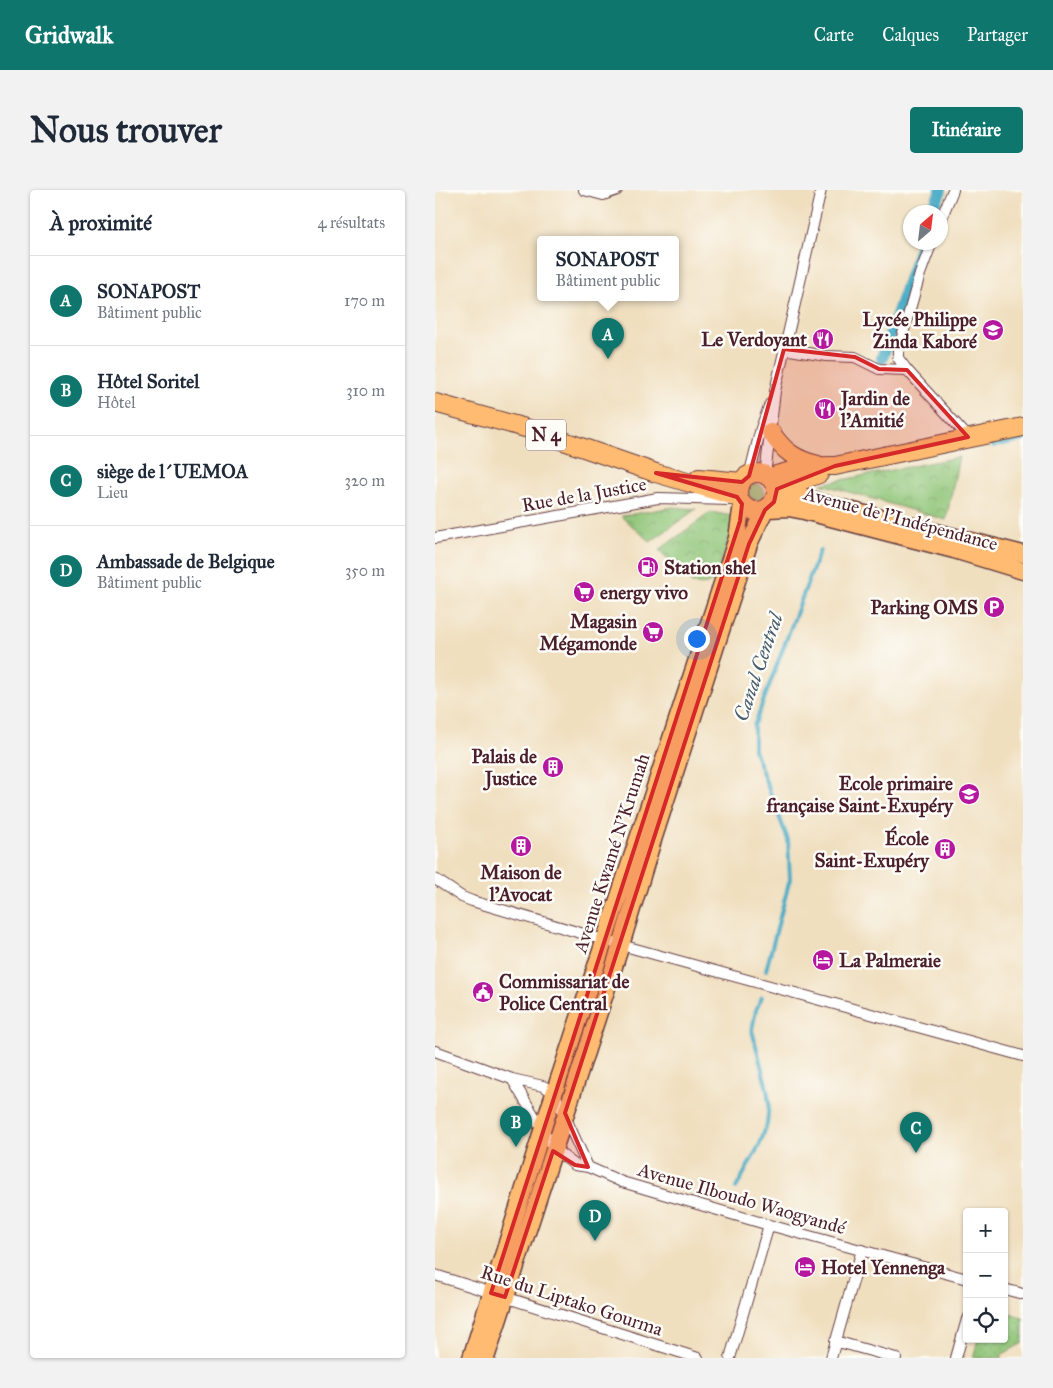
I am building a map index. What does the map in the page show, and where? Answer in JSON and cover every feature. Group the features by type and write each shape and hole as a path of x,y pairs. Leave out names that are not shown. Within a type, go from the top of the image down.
{"highway":[{"name":"N 4","path":"435,403 529,429 656,473 755,488 755,511 766,510"},
{"path":"771,432 788,454 799,460 828,466 1023,427"},
{"path":"755,488 816,475 828,466"},
{"path":"755,488 774,502 766,510"}],"main road":[{"name":"Avenue de l'Indépendance","path":"755,488 800,495 822,503 1023,554"},
{"name":"Avenue Kwamé N'Krumah","path":"471,1358 498,1295 554,1149 621,945 646,838 737,538 755,488"},
{"name":"Avenue de l'Indépendance","path":"766,510 789,508 804,511 954,550 1023,571"},
{"name":"Avenue Kwamé N'Krumah","path":"486,1358 498,1295 542,1130 604,939 646,838 749,544 766,510"}],"street":[{"path":"584,190 603,195 617,190"},
{"path":"755,488 771,432 775,391 821,190"},
{"path":"947,205 953,190"},
{"path":"929,250 897,351 898,358 968,437"},
{"path":"784,349 826,356 855,357 879,369 907,370"},
{"path":"755,488 761,428 775,391"},
{"name":"Rue de la Justice","path":"435,538 600,507 659,498 755,488"},
{"path":"435,878 462,897 472,901 621,945 1023,1056"},
{"path":"435,1051 512,1079 532,1082 554,1092 588,1167"},
{"path":"512,1079 554,1149"},
{"name":"Avenue Ilboudo Waogyandé","path":"554,1149 575,1165 588,1167 622,1182 769,1225 963,1278"},
{"path":"730,1358 769,1225"},
{"path":"831,1358 862,1250"},
{"name":"Rue du Liptako Gourma","path":"435,1275 698,1358"},
{"path":"1008,1290 1023,1294"},
{"path":"956,1358 963,1333"},
{"path":"835,1341 896,1358"}],"highlighted area":[{"path":"784,349 855,357 879,369 907,370 968,437 835,466 777,489 774,502 765,510 749,544 565,1113 588,1167 575,1165 553,1151 505,1297 491,1293 740,521 742,504 737,497 656,473 742,482 749,476"}],"green space":[{"path":"959,457 946,520 821,484"},
{"path":"753,484 759,484 764,489 762,498 753,500 748,495 748,489"},
{"path":"673,507 696,509 650,542 621,516"},
{"path":"711,512 732,516 731,533 715,580 709,583 696,584 692,583 659,550"},
{"path":"1008,1313 1023,1318 1023,1343 1001,1355 1002,1358 973,1358 977,1343 1008,1343"}],"waterway":[{"name":"Canal Central","path":"935,205 941,190"},
{"name":"Canal Central","path":"882,358 919,250"},
{"path":"993,446 1023,440"},
{"name":"Canal Central","path":"766,970 790,879 788,840 754,750 754,726 820,550"},
{"path":"736,1188 760,1144 767,1124 769,1103 767,1089 752,1030 756,1010 762,997"}],"place":[{"name":"Lycée Philippe Zinda Kaboré","path":"993,330"},
{"name":"Le Verdoyant","path":"823,339"},
{"name":"SONAPOST","path":"608,359"},
{"name":"Jardin de l'Amitié","path":"825,409"},
{"name":"Station shel","path":"648,567"},
{"name":"energy vivo","path":"584,592"},
{"name":"Parking OMS","path":"994,607"},
{"name":"Magasin Mégamonde","path":"653,632"},
{"name":"Palais de Justice","path":"553,767"},
{"name":"Ecole primaire française Saint-Exupéry","path":"969,794"},
{"name":"Maison de l'Avocat","path":"521,846"},
{"name":"École Saint-Exupéry","path":"945,849"},
{"name":"La Palmeraie","path":"823,960"},
{"name":"Commissariat de Police Central","path":"483,992"},
{"name":"Hôtel Soritel","path":"516,1147"},
{"name":"siège de l´UEMOA","path":"916,1153"},
{"name":"Ambassade de Belgique","path":"595,1241"},
{"name":"Hotel Yennenga","path":"805,1267"}]}
